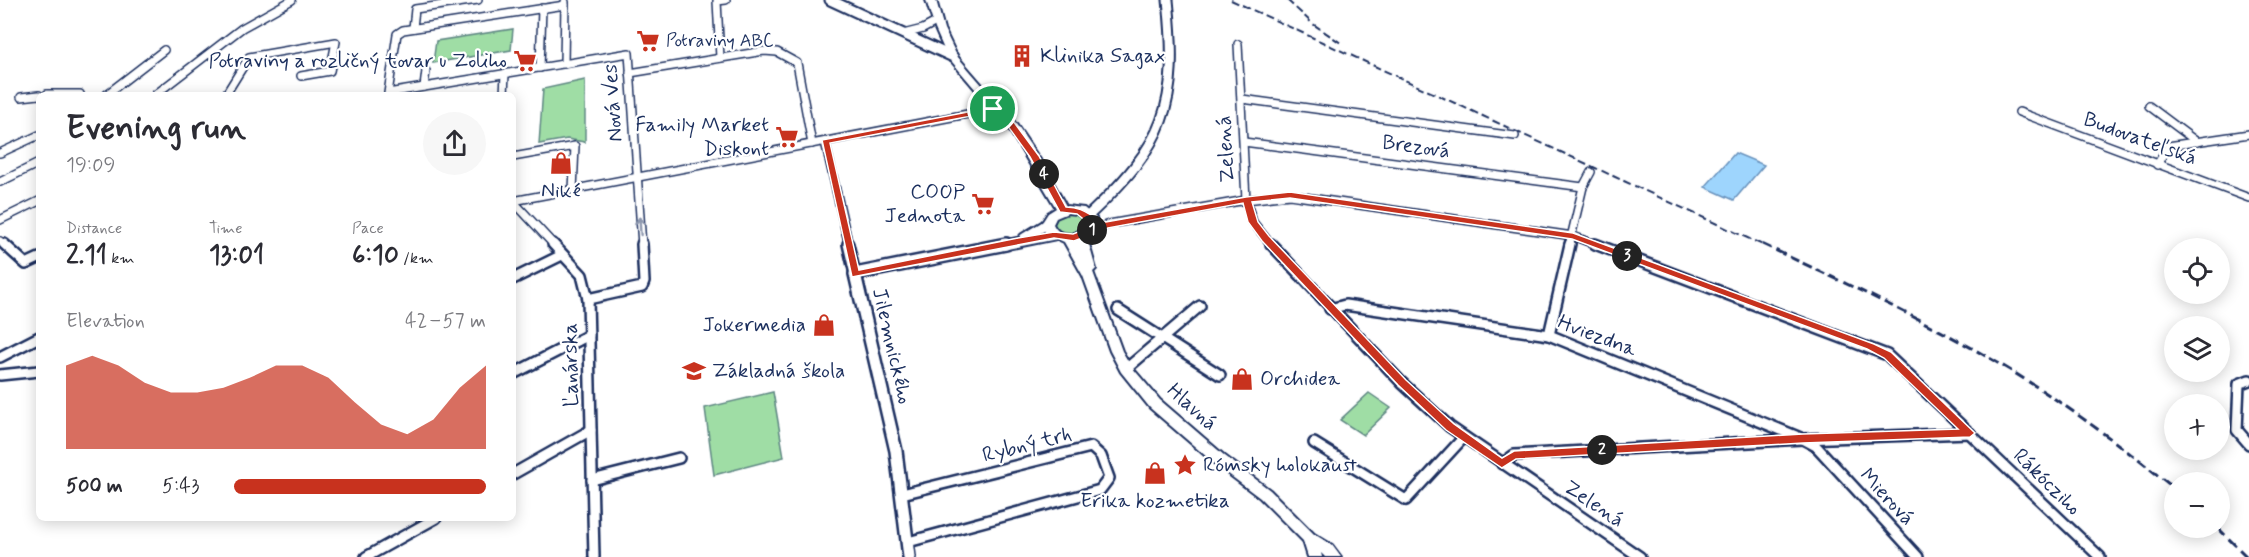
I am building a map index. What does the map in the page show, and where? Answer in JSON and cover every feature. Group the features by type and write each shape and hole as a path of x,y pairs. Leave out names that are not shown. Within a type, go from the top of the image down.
{"main road":[{"path":"931,0 936,22 953,57 999,108 1034,156 1063,210 1085,223 1068,238 1054,235 1047,224 1052,215 1063,210"},
{"name":"Hlavná","path":"1085,223 1089,276"},
{"name":"Hlavná","path":"1068,238 1089,276 1116,351 1126,369 1155,404 1212,453 1265,494 1309,538 1327,549 1334,557"},
{"path":"1309,538 1315,557"}],"street":[{"path":"159,92 242,28 292,0"},
{"path":"478,0 416,9 413,28 542,8 565,2 564,64"},
{"path":"720,58 717,1 726,0"},
{"path":"830,0 953,57"},
{"path":"1085,223 1101,203 1115,192 1153,140 1165,116 1169,97 1171,57 1168,0"},
{"path":"540,68 542,8"},
{"path":"903,34 936,22"},
{"name":"Nová Ves","path":"388,92 398,34 413,28"},
{"path":"227,92 249,57 336,42 330,71 301,76"},
{"name":"Zelená","path":"1238,44 1246,200 1248,211 1259,230 1330,309 1402,383 1464,437 1640,557"},
{"path":"110,92 164,50"},
{"path":"630,73 770,50 797,63 812,144"},
{"name":"Nová Ves","path":"394,92 629,53 644,282 642,287 588,299"},
{"path":"424,87 426,71"},
{"path":"504,92 505,74"},
{"path":"21,97 36,95"},
{"name":"Zelená","path":"1242,99 1515,136"},
{"path":"2149,106 2197,142"},
{"name":"Ľanárska","path":"516,200 999,108"},
{"name":"Budovateľská","path":"2019,112 2249,198"},
{"path":"2157,165 2168,146 2249,134"},
{"path":"0,153 36,136"},
{"path":"825,142 855,274"},
{"name":"Brezová","path":"1244,142 1583,188"},
{"name":"Nová Ves","path":"516,156 575,146 573,190"},
{"path":"0,182 36,164"},
{"path":"1549,335 1583,188 1591,172"},
{"name":"Rákócziho","path":"1085,223 1106,225 1246,200 1290,195 1573,236 1887,355 2100,557"},
{"path":"0,220 36,202"},
{"name":"Ľanárska","path":"516,204 582,275 588,299 594,557"},
{"name":"Jilemnického","path":"1018,241 1047,224"},
{"name":"Jilemnického","path":"909,557 902,494 885,398 855,274 1054,235"},
{"path":"0,241 26,264 36,259"},
{"path":"516,278 562,255"},
{"name":"Hviezdna","path":"1330,309 1345,305 1549,335 1803,439"},
{"path":"1126,369 1200,306"},
{"path":"1118,310 1220,375"},
{"path":"516,372 589,335"},
{"path":"0,357 36,339"},
{"path":"0,375 36,371"},
{"path":"2247,441 2237,430 2239,384 2249,380"},
{"path":"516,472 591,430"},
{"path":"1502,464 1514,455 1803,439 1970,433"},
{"path":"1314,443 1406,500 1464,437"},
{"name":"Mierová","path":"1803,439 1816,446 1918,557"},
{"name":"Rybný trh","path":"902,494 1091,447 1101,456 1108,478 1100,490 908,542"},
{"path":"592,480 679,458"},
{"path":"366,557 431,521"}],"green space":[{"path":"513,29 511,50 433,63 436,41"},
{"path":"585,80 585,142 567,139 539,144 543,89"},
{"path":"1062,213 1076,213 1083,218 1083,227 1071,233 1057,230 1053,224 1054,218"},
{"path":"773,392 784,457 714,475 705,408"},
{"path":"1369,393 1391,408 1363,435 1340,420"}],"water":[{"path":"1735,153 1764,165 1734,200 1705,187"}],"railway":[{"path":"1231,0 1765,246"},
{"path":"1287,0 1313,24 1341,43"},
{"path":"1762,244 1920,321 2013,372 2096,428 2164,480"},
{"path":"2228,538 2247,557"}],"place":[{"name":"Potraviny ABC","path":"648,41"},
{"name":"Klinika Sagax","path":"1022,56"},
{"name":"Potraviny a rozličný tovar u Zoliho","path":"525,61"},
{"name":"Family Market Diskont","path":"787,137"},
{"name":"Niké","path":"561,163"},
{"name":"COOP Jednota","path":"983,204"},
{"name":"Jokermedia","path":"824,325"},
{"name":"Základná škola","path":"694,371"},
{"name":"Orchidea","path":"1242,379"},
{"name":"Rómsky holokaust","path":"1185,465"},
{"name":"Erika kozmetika","path":"1155,473"}],"route":[{"path":"993,109 825,142 855,274 1054,235 1074,238 1106,225 1246,200 1253,222 1265,238 1330,309 1402,383 1450,427 1502,464 1514,455 1803,439 1970,433 1887,355 1830,331 1573,236 1290,195 1246,200 1137,219 1106,225 1090,220 1080,211 1063,210 1034,156 999,108 993,109"}]}
